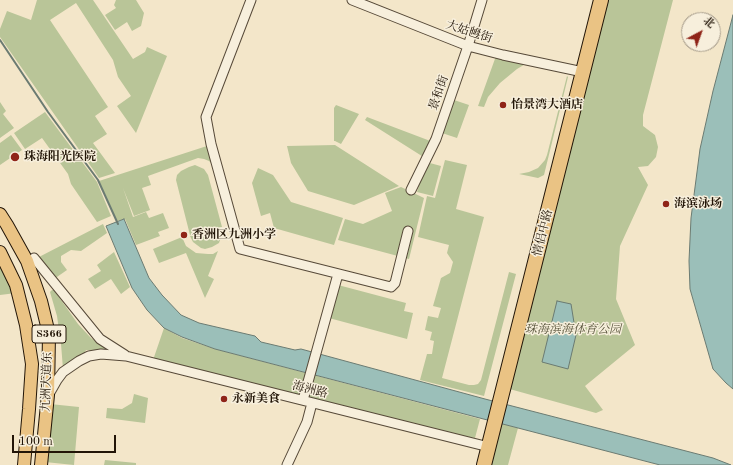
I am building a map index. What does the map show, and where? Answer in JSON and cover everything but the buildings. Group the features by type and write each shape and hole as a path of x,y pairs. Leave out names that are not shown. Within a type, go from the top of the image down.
{"highway":[{"name":"情侣中路","path":"478,465 485,446 498,397 579,72 593,0"},
{"name":"情侣中路","path":"579,72 601,0"},
{"name":"情侣中路","path":"484,465 485,446"}],"main road":[{"name":"九洲大道东","path":"0,214 27,261 41,301 49,334 48,395 41,465"},
{"name":"九洲大道东","path":"0,252 16,285 26,324 32,364 24,465"}],"street":[{"path":"251,0 206,117 211,144 240,249 390,287 395,284 408,231"},
{"name":"大姑乸街","path":"352,0 468,46 579,72"},
{"name":"景和街","path":"411,190 436,139 482,0"},
{"path":"34,258 100,339 126,356"},
{"path":"303,400 338,274"},
{"path":"48,395 63,372 79,361 89,356 101,354 126,356"},
{"name":"海洲路","path":"126,356 485,446"},
{"path":"287,465 307,422 312,403"}],"green space":[{"path":"37,0 93,0 133,59 145,52 147,47 167,56 136,133 117,106 131,96 118,77 113,60 76,3 50,20 108,107 95,116 107,134 93,143 115,173 99,178 0,37 0,29 7,11 31,20"},
{"path":"116,0 136,0 144,13 141,26 132,31 127,22 115,30 105,15 116,8 114,5"},
{"name":"珠海滨海体育公园","path":"604,0 673,0 643,115 643,126 655,135 658,147 656,157 648,166 638,167 648,185 620,246 616,299 635,345 585,386 603,410 596,413 506,388"},
{"path":"496,56 527,63 500,83 488,97 484,107 478,106"},
{"path":"567,76 568,77 544,175 538,178 519,174 538,168 545,160"},
{"path":"454,100 469,105 457,138 442,133"},
{"path":"0,102 6,111 3,114 14,128 0,138"},
{"path":"336,105 359,114 341,144 334,141 334,108"},
{"path":"45,112 97,182 111,216 97,222 71,184 68,174 42,138 25,149 14,133"},
{"path":"367,117 433,142 425,158 365,120"},
{"path":"11,135 22,150 0,165 0,143"},
{"path":"210,145 213,165 209,161 198,158 148,176 151,185 142,188 150,210 134,216 123,188 133,217 146,212 149,218 163,213 169,228 158,232 160,236 136,245 125,219 117,221 99,181"},
{"path":"335,145 399,186 354,205 308,191 291,163 287,146"},
{"path":"445,160 467,165 456,209 484,217 442,378 469,385 478,384 481,380 509,272 516,274 484,396 420,380 427,354 432,354 434,341 430,340 432,332 425,330 428,316 438,318 441,308 433,306 441,278 450,273 453,262 447,253 449,245 418,237 427,196 435,198"},
{"path":"426,162 441,166 433,196 417,192"},
{"path":"195,165 204,169 208,175 222,227 190,235 176,180 177,175 181,171"},
{"path":"258,168 273,175 291,202 343,218 334,245 274,228 270,213 261,216 252,183"},
{"path":"401,187 424,198 409,259 338,240 345,219 363,224 392,211 385,193"},
{"path":"103,224 107,233 81,251 71,250 61,256 61,262 67,270 54,279 37,258"},
{"path":"221,228 222,236 219,243 205,249 193,242 190,236"},
{"path":"182,237 186,246 196,253 213,254 218,251 208,276 214,279 205,298 186,253 159,263 153,249"},
{"path":"114,252 130,287 121,294 111,279 95,289 88,279 101,271 97,265"},
{"path":"0,257 16,293 0,295"},
{"path":"338,285 406,303 404,311 413,313 407,339 329,318"},
{"path":"54,290 78,324 91,338 104,347 104,350 92,352 86,350 84,354 69,362 63,369 57,316 50,292"},
{"path":"164,328 182,338 215,349 480,419 475,438 403,425 152,363"},
{"path":"134,394 148,398 145,423 106,418 107,408 122,409 132,403"},
{"path":"50,404 79,407 74,465 45,462"},
{"path":"497,422 518,428 508,465 486,465"},
{"path":"105,460 136,463 136,465 104,465"}],"water":[{"path":"733,15 733,389 713,369 690,289 689,261 691,218 700,149 713,91"},
{"path":"124,219 149,278 162,295 181,315 199,323 255,336 261,342 295,350 301,349 485,399 713,458 731,465 660,465 215,349 182,337 164,328 147,310 132,288 106,226"},
{"path":"557,301 571,304 576,335 568,369 542,362"}],"waterway":[{"path":"0,40 48,112 98,180 118,224"}],"place":[{"name":"怡景湾大酒店","path":"503,105"},
{"name":"珠海阳光医院","path":"15,157"},
{"name":"海滨泳场","path":"666,204"},
{"name":"香洲区九洲小学","path":"184,235"},
{"name":"永新美食","path":"224,399"}]}
